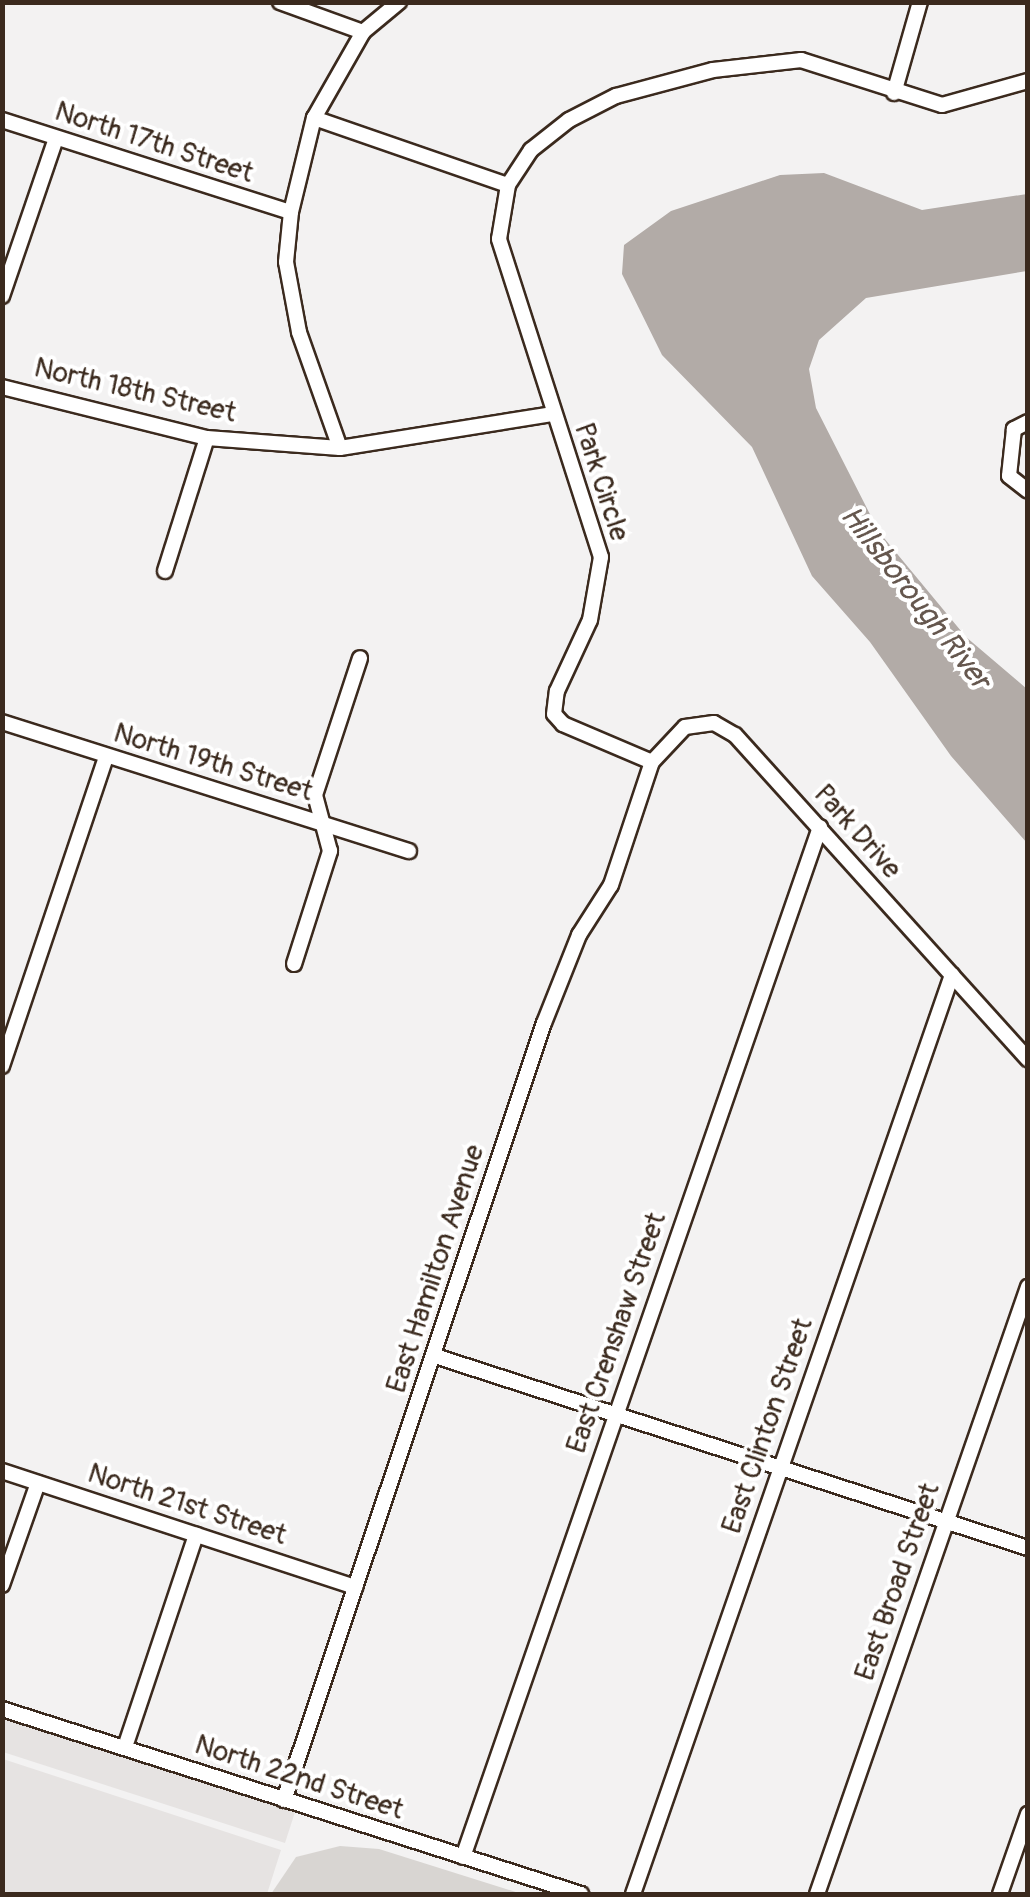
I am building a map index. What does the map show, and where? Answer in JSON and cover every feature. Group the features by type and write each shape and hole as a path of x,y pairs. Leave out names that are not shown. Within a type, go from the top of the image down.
{"street":[{"path":"280,2 363,32"},
{"path":"340,448 299,332 286,262 291,212 314,118 363,32 400,2"},
{"path":"894,93 919,6 900,2"},
{"path":"553,414 499,239 508,186 531,150 569,120 616,96 713,70 801,60 894,93 942,104 1028,81"},
{"path":"314,118 508,186"},
{"name":"North 17th Street","path":"2,120 291,212"},
{"path":"2,296 56,138"},
{"name":"North 18th Street","path":"2,387 207,438 340,448 553,414"},
{"name":"Park Circle","path":"553,414 601,557 590,620 557,691 554,714 563,724 652,762"},
{"path":"1028,422 1014,429 1008,476 1028,490"},
{"path":"165,571 207,438"},
{"path":"294,964 330,851 315,795 360,658"},
{"name":"North 19th Street","path":"2,722 409,851"},
{"name":"Park Drive","path":"652,762 686,727 714,723 735,736 1028,1060"},
{"path":"2,1066 106,757"},
{"name":"East Hamilton Avenue","path":"284,1800 544,1023 579,934 611,885 652,762"},
{"name":"East Crenshaw Street","path":"463,1857 820,827"},
{"name":"East Clinton Street","path":"634,1894 952,975"},
{"name":"East Broad Street","path":"817,1894 1028,1287"},
{"path":"435,1356 1028,1548"},
{"name":"North 21st Street","path":"2,1471 356,1587"},
{"path":"2,1585 38,1483"},
{"path":"125,1747 196,1535"},
{"name":"North 22nd Street","path":"2,1708 581,1894"},
{"path":"1000,1894 1028,1814"}],"shaded area":[{"path":"3,1717 295,1812 285,1843 3,1752"},
{"path":"3,1759 281,1850 267,1894 3,1894"},
{"path":"340,1846 379,1849 522,1894 271,1894 296,1857"}],"water":[{"name":"Hillsborough River","path":"824,173 922,210 1027,194 1027,271 866,298 819,340 809,369 816,408 879,532 966,637 1027,689 1027,843 951,756 870,642 812,576 752,447 662,355 622,274 624,245 671,211 780,175"}]}
